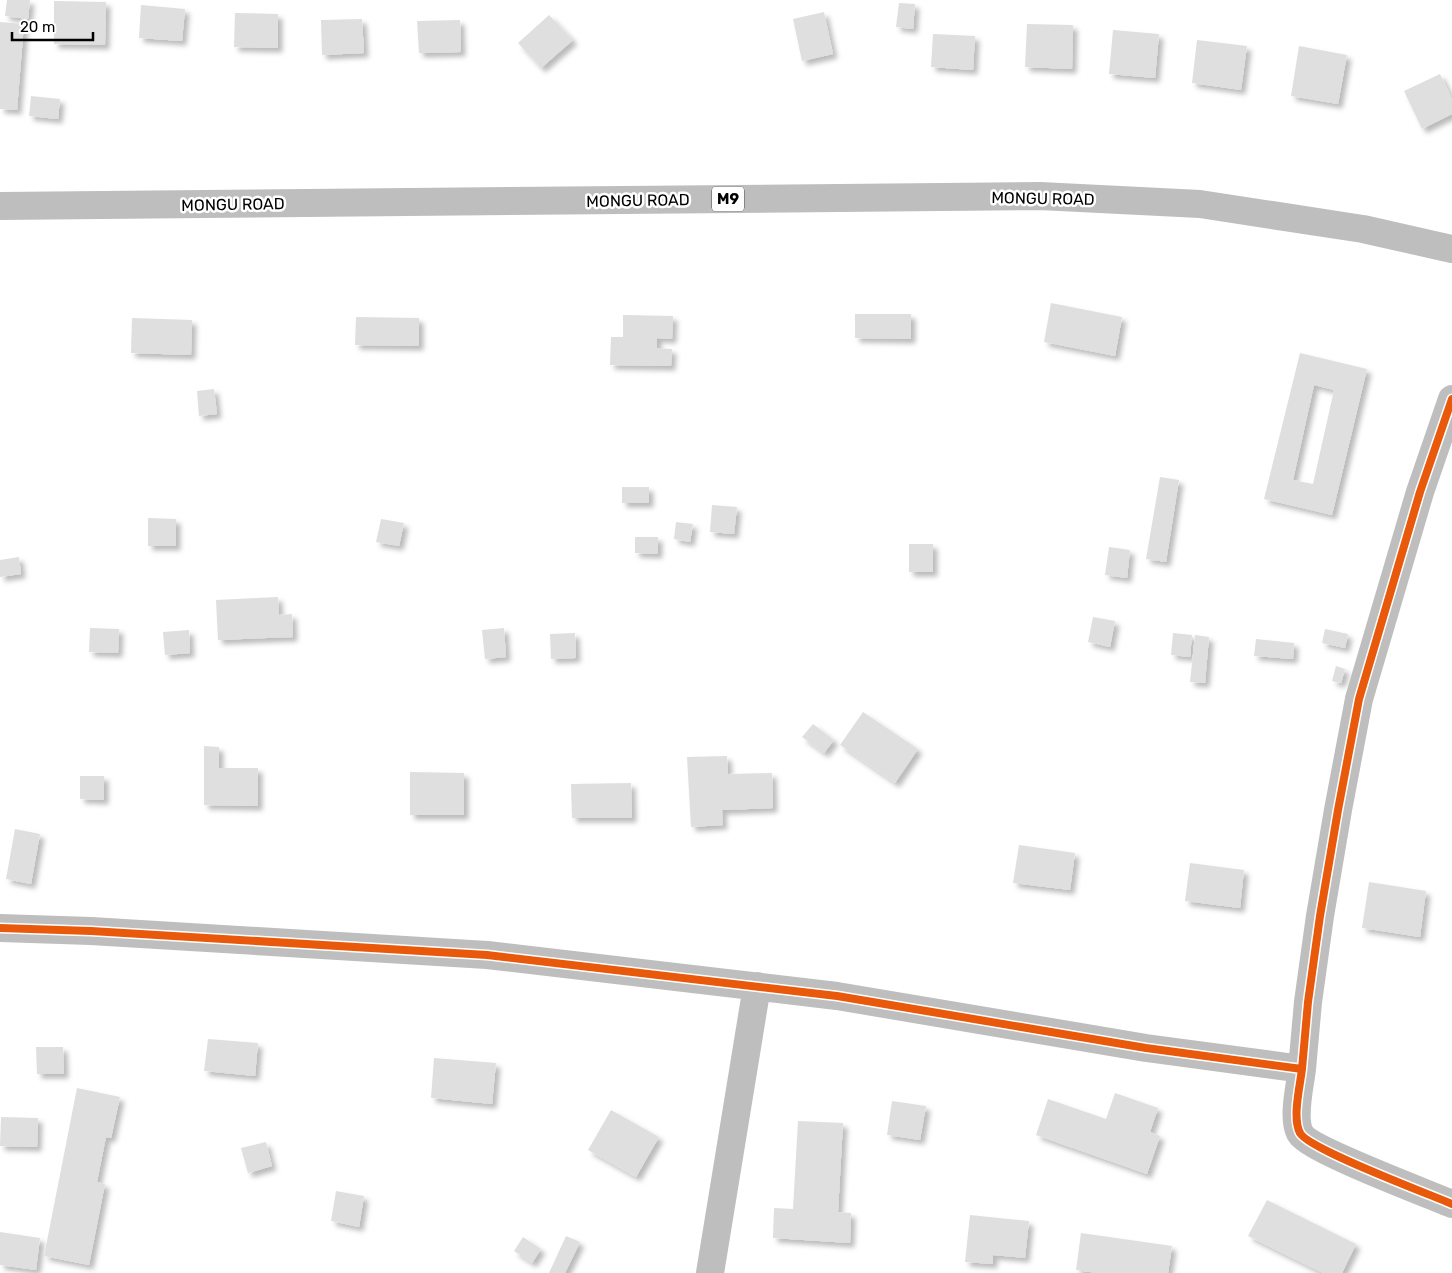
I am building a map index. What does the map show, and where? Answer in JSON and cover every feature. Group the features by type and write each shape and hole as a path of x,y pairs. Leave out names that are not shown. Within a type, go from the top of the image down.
{"street":[{"name":"MONGU ROAD","path":"0,206 1040,196 1200,204 1363,229 1451,247"},
{"path":"1452,399 1420,492 1359,699 1320,916 1308,1002 1296,1117 1300,1135 1306,1140 1334,1155 1452,1204"},
{"path":"0,928 91,931 487,955 837,996 1146,1048 1302,1069"},
{"path":"710,1273 757,986"}],"building":[{"path":"7,0 30,0 28,19 5,16"},
{"path":"54,1 106,2 105,45 54,44"},
{"path":"899,3 915,4 913,29 896,27"},
{"path":"141,5 185,9 182,41 139,38"},
{"path":"824,12 833,54 802,61 793,19"},
{"path":"235,13 278,14 278,48 234,47"},
{"path":"549,15 573,40 541,68 518,43"},
{"path":"362,19 364,53 322,55 321,20"},
{"path":"460,20 461,52 419,53 417,21"},
{"path":"0,22 24,24 17,110 0,109"},
{"path":"1027,24 1073,25 1072,69 1025,67"},
{"path":"1113,30 1159,34 1155,78 1109,74"},
{"path":"933,34 975,36 973,70 931,67"},
{"path":"1197,40 1247,46 1241,90 1192,83"},
{"path":"1299,46 1347,55 1338,104 1291,96"},
{"path":"1440,74 1452,99 1452,114 1422,129 1404,91"},
{"path":"31,96 60,99 58,119 29,116"},
{"path":"1051,303 1122,317 1115,356 1044,342"},
{"path":"855,314 911,314 911,339 855,338"},
{"path":"623,315 673,316 672,339 657,338 657,348 672,349 671,366 610,365 611,337 623,337"},
{"path":"356,317 419,318 419,346 355,345"},
{"path":"132,318 192,320 191,355 131,353"},
{"path":"1300,353 1367,369 1332,515 1264,499","holes":["1314,385 1334,390 1313,484 1293,480"]},
{"path":"214,389 217,414 199,416 197,391"},
{"path":"1160,477 1179,480 1166,562 1146,559"},
{"path":"622,487 649,487 649,503 622,503"},
{"path":"712,505 737,507 734,534 710,532"},
{"path":"148,518 176,519 176,546 148,546"},
{"path":"381,519 404,523 399,546 376,542"},
{"path":"676,522 693,524 690,542 674,539"},
{"path":"635,537 658,537 658,554 635,553"},
{"path":"909,544 933,544 933,572 909,572"},
{"path":"1109,547 1130,550 1127,578 1105,575"},
{"path":"19,557 21,574 0,577 0,560"},
{"path":"278,597 279,615 292,614 293,637 218,640 216,600"},
{"path":"1093,617 1115,621 1110,647 1088,642"},
{"path":"90,628 119,629 118,653 89,652"},
{"path":"504,628 506,657 485,659 482,630"},
{"path":"1325,629 1348,634 1345,648 1322,643"},
{"path":"189,630 190,653 165,655 163,632"},
{"path":"575,633 576,658 551,659 550,634"},
{"path":"1173,633 1192,635 1190,657 1171,655"},
{"path":"1195,635 1209,637 1205,683 1190,682"},
{"path":"1256,639 1294,643 1293,659 1254,656"},
{"path":"1336,666 1345,669 1341,683 1332,681"},
{"path":"863,712 918,749 895,783 840,745"},
{"path":"813,724 834,740 824,753 802,737"},
{"path":"204,746 219,747 219,768 258,768 258,806 204,805"},
{"path":"727,756 728,774 772,773 773,808 722,810 723,825 691,827 687,757"},
{"path":"410,772 464,773 464,815 410,815"},
{"path":"80,776 104,776 104,800 80,799"},
{"path":"631,783 632,818 572,818 571,784"},
{"path":"15,829 40,834 31,884 6,879"},
{"path":"1019,845 1075,853 1070,890 1013,883"},
{"path":"1190,863 1244,870 1240,908 1185,901"},
{"path":"1369,882 1426,891 1420,937 1362,928"},
{"path":"208,1039 258,1043 255,1076 204,1071"},
{"path":"36,1047 63,1047 64,1074 37,1074"},
{"path":"434,1058 496,1063 492,1104 431,1098"},
{"path":"77,1088 120,1097 111,1138 106,1137 97,1182 105,1184 89,1265 44,1256"},
{"path":"1115,1093 1158,1108 1150,1132 1160,1136 1147,1174 1036,1135 1048,1099 1106,1119"},
{"path":"892,1101 926,1106 920,1140 887,1135"},
{"path":"611,1110 659,1137 636,1177 588,1150"},
{"path":"1,1117 38,1118 37,1147 0,1146"},
{"path":"798,1121 843,1123 838,1212 851,1213 850,1243 773,1238 774,1208 793,1209"},
{"path":"266,1142 272,1166 248,1173 241,1148"},
{"path":"336,1191 364,1196 359,1227 331,1221"},
{"path":"1267,1200 1356,1244 1342,1273 1323,1273 1248,1236"},
{"path":"970,1215 1029,1221 1025,1258 993,1255 993,1264 965,1262"},
{"path":"0,1232 40,1238 36,1270 0,1265"},
{"path":"1081,1233 1172,1246 1168,1273 1097,1273 1076,1270"},
{"path":"566,1236 580,1242 565,1273 549,1273"},
{"path":"523,1237 541,1249 532,1263 514,1251"}],"cycle path":[{"path":"1302,1069 1308,1002 1320,916 1359,699 1420,492 1452,399"},
{"path":"0,928 91,931 487,955 837,996 1146,1048 1302,1069 1297,1102 1297,1119 1300,1133 1308,1140 1346,1160 1452,1204"}]}
